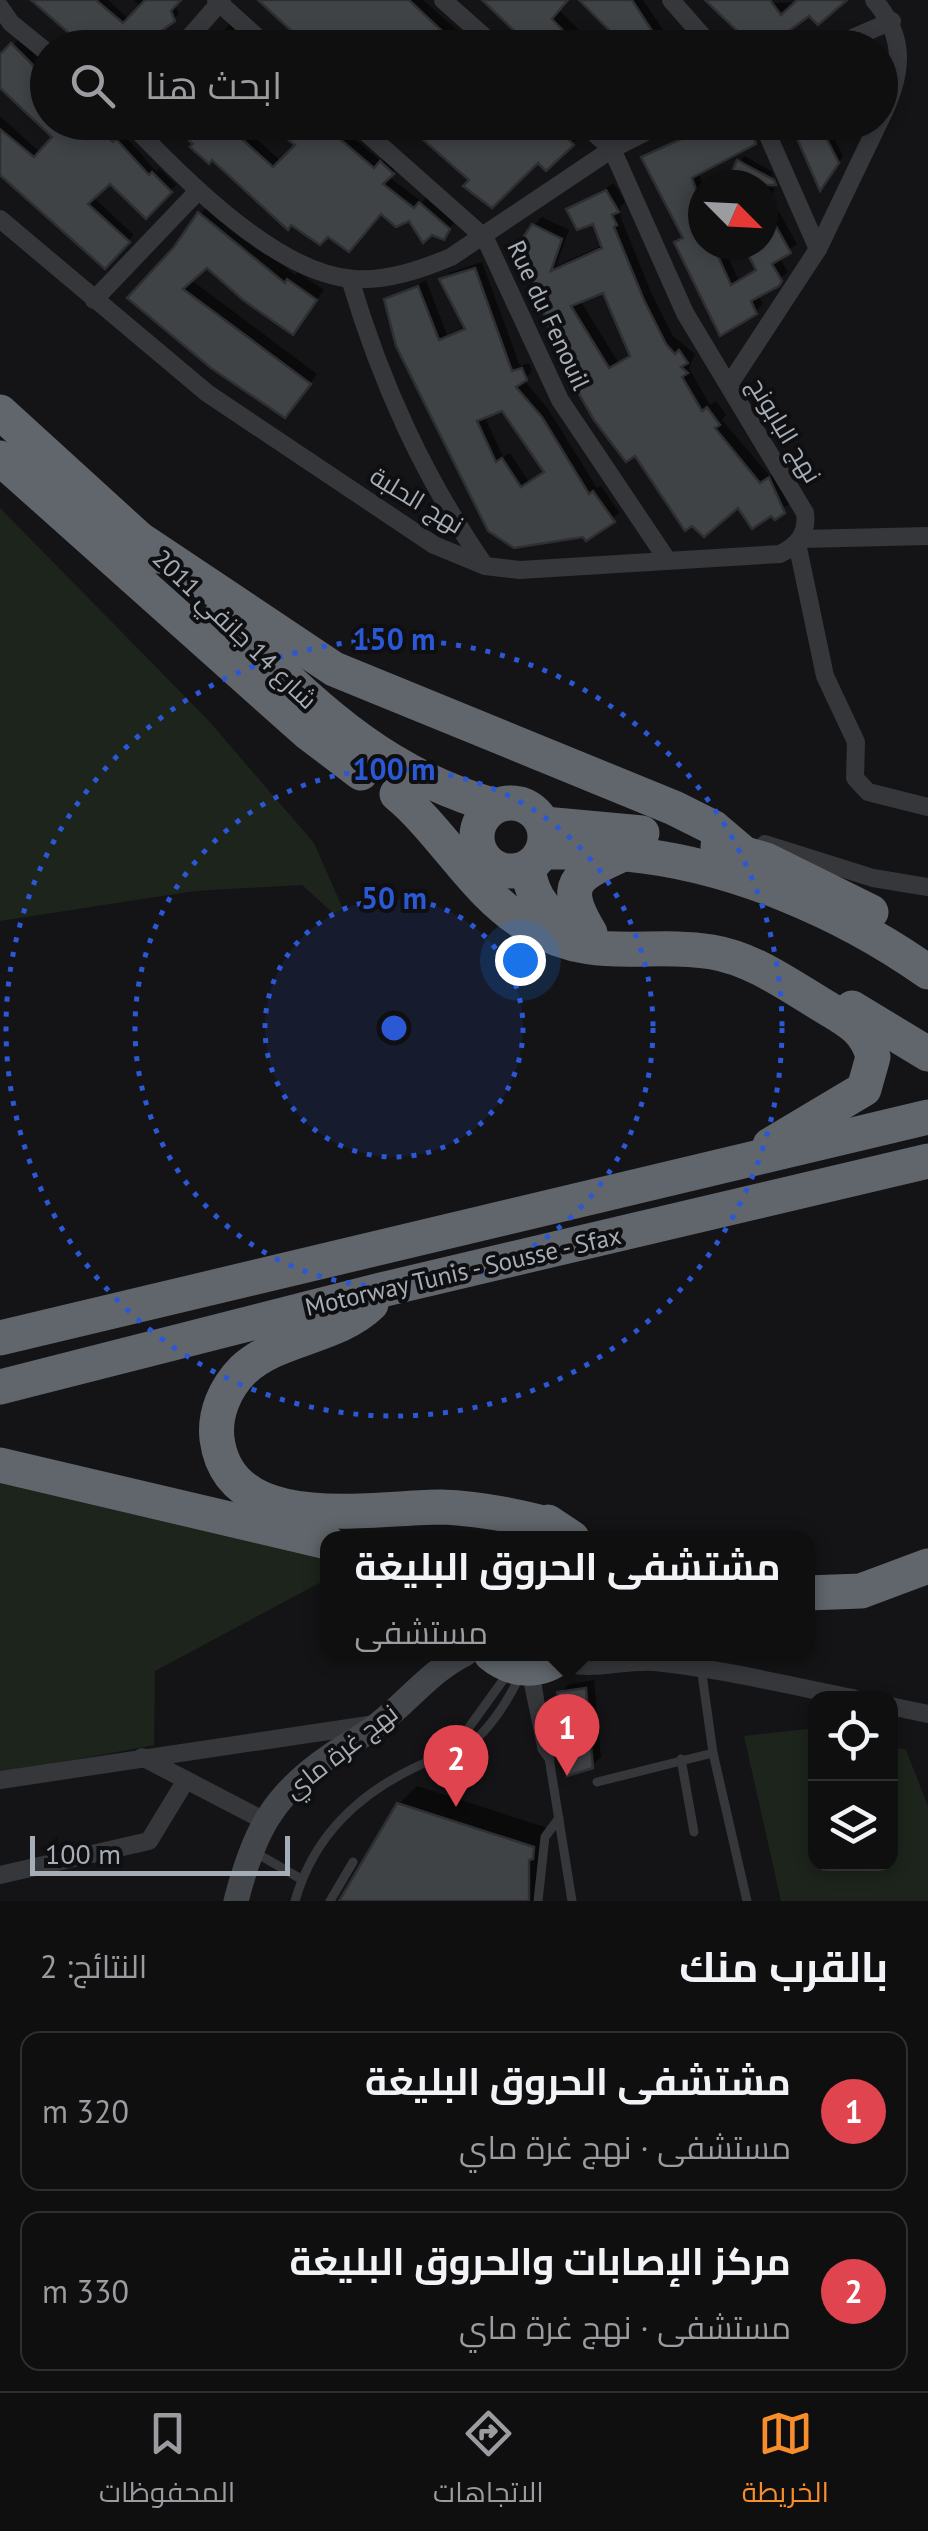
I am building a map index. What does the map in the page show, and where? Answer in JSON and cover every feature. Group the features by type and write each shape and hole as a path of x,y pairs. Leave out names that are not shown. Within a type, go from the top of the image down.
{"highway":[{"name":"شارع 14 جانفي 2011","path":"0,412 360,744 450,791 496,806 518,802 529,807 538,848 499,869 483,856 477,838 397,794 316,740 0,458"},
{"path":"144,542 334,669 714,828 741,851"},
{"path":"397,794 428,820 502,906 526,924 593,949 725,955 760,968 858,1027 873,1057 864,1089 846,1103 780,1136 751,1161"},
{"path":"477,838 482,819 496,806"},
{"path":"538,848 675,838 741,851 808,879 928,946"},
{"path":"538,848 624,853 681,862 746,881 856,928 928,972"},
{"path":"538,848 533,891 546,911 564,924 590,933 697,935 744,945 928,1054"},
{"path":"590,933 574,903 575,886 586,870 624,853"},
{"name":"Motorway Tunis - Sousse - Sfax","path":"0,1338 928,1116"},
{"name":"Motorway Tunis - Sousse - Sfax","path":"0,1387 381,1290 928,1162"},
{"path":"381,1290 355,1317 268,1354 234,1381 217,1421 220,1451 233,1477 255,1496 283,1506 362,1511 462,1508 542,1531"},
{"path":"0,1465 320,1540"},
{"path":"815,1593 861,1591 928,1566"},
{"path":"815,1613 878,1606 928,1586"}],"street":[{"path":"443,0 477,30"},
{"path":"671,0 697,30"},
{"path":"874,0 892,20 895,30"},
{"path":"195,30 219,1 250,30"},
{"path":"0,7 6,27 30,42"},
{"path":"870,30 892,20"},
{"path":"898,40 898,75"},
{"path":"146,140 197,192 271,246 350,279 421,270 485,238 630,140"},
{"name":"Rue du Fenouil","path":"374,140 485,238 560,400 666,558"},
{"name":"نهج البابونج","path":"602,140 612,149 677,297 805,514 799,541 825,676 856,742 855,778 868,792 901,804 928,807"},
{"path":"770,140 818,249"},
{"path":"729,386 818,249 871,140"},
{"path":"94,300 197,192"},
{"name":"نهج الحلبة","path":"0,219 207,393 434,544 484,566"},
{"name":"نهج الحلبة","path":"350,279 392,404 454,521 484,566"},
{"path":"434,544 447,535 454,521"},
{"path":"484,566 540,569 666,558 780,554 799,541 928,536"},
{"path":"714,828 873,878 928,887"},
{"name":"نهج غرة ماي","path":"236,1901 262,1820 325,1759 380,1724 444,1661"},
{"path":"529,1663 584,1668 623,1661"},
{"path":"660,1661 819,1691"},
{"path":"898,1708 928,1714"},
{"path":"0,1780 380,1724"},
{"path":"142,1757 262,1820"},
{"path":"0,1875 149,1842 186,1780"}],"lane":[{"path":"295,1901 301,1879 326,1836 360,1799 391,1778 452,1751 529,1663"},
{"path":"529,1663 542,1750 550,1760 572,1901"},
{"path":"701,1667 713,1753 748,1901"},
{"path":"597,1782 713,1753"},
{"path":"681,1759 694,1832"},
{"path":"538,1901 545,1836 558,1818"},
{"path":"250,1849 301,1879"},
{"path":"330,1901 352,1862"}],"shaded area":[{"path":"0,508 208,720 314,843 343,909 334,914 302,885 195,891 0,921"},
{"path":"0,1481 320,1555 320,1583 155,1671 154,1745 0,1774"},
{"path":"808,1729 808,1871 898,1871 898,1748 906,1750 928,1806 928,1901 781,1901 744,1736"}],"building":[{"path":"31,0 96,0 123,23 145,0 181,0 171,11 175,21 163,30 65,30"},
{"path":"258,0 409,0 441,30 290,30"},
{"path":"482,0 568,0 552,19 563,30 513,30"},
{"path":"579,0 632,0 652,30 609,30"},
{"path":"705,0 770,0 781,15 797,0 847,0 818,25 809,16 790,30 736,30"},
{"path":"11,43 30,62 30,116 0,88 0,54"},
{"path":"0,129 34,157 49,140 117,140 149,175 152,172 172,192 146,219 110,184 88,204 130,242 105,269 0,175"},
{"path":"189,140 243,140 273,167 295,145 288,140 341,140 374,168 380,161 394,174 383,184 414,208 419,202 450,229 444,240 432,235 423,243 409,221 396,227 381,214 349,252 328,237 320,245 291,225 288,230 212,160 209,164 190,147 193,144"},
{"path":"423,140 569,140 574,145 546,171 538,163 492,208 463,186 469,180"},
{"path":"679,140 755,140 756,144 707,170 688,170 688,260 720,260 731,285 756,270 751,260 778,260 778,230 791,253 772,264 782,281 779,286 751,301 757,314 720,336 674,242 683,238 641,157"},
{"path":"798,140 827,140 839,163 820,191"},
{"path":"737,160 756,170 733,170"},
{"path":"606,190 619,212 612,215 617,225 614,227 644,300 666,344 675,354 679,350 688,363 681,367 688,373 682,377 702,411 707,407 720,425 715,428 760,483 769,477 785,513 775,520 771,516 752,529 738,508 704,537 692,526 685,531 635,456 626,462 594,420 551,334 530,270 521,275 512,254 532,224 562,239 551,271 602,248 593,224 577,230 566,209","holes":["603,293 630,356 609,368 571,306"]},
{"path":"198,212 285,283 287,279 317,300 293,335 243,300 207,268 183,289 311,384 285,418 211,368 127,298 174,247"},
{"path":"475,268 512,371 522,368 527,380 516,387 542,417 589,494 593,491 615,522 586,541 583,537 514,548 488,531 396,346 384,299 418,286 439,340 465,329 439,279","holes":["502,411 544,472 521,487 502,458 496,462 477,421"]},
{"path":"586,1688 593,1768 567,1776 557,1692"},
{"path":"397,1803 534,1847 533,1859 529,1860 529,1901 339,1901"}],"place":[{"name":"مشتشفى الحروق البليغة","path":"567,1776"},
{"name":"مركز الإصابات والحروق البليغة","path":"456,1807"}]}
